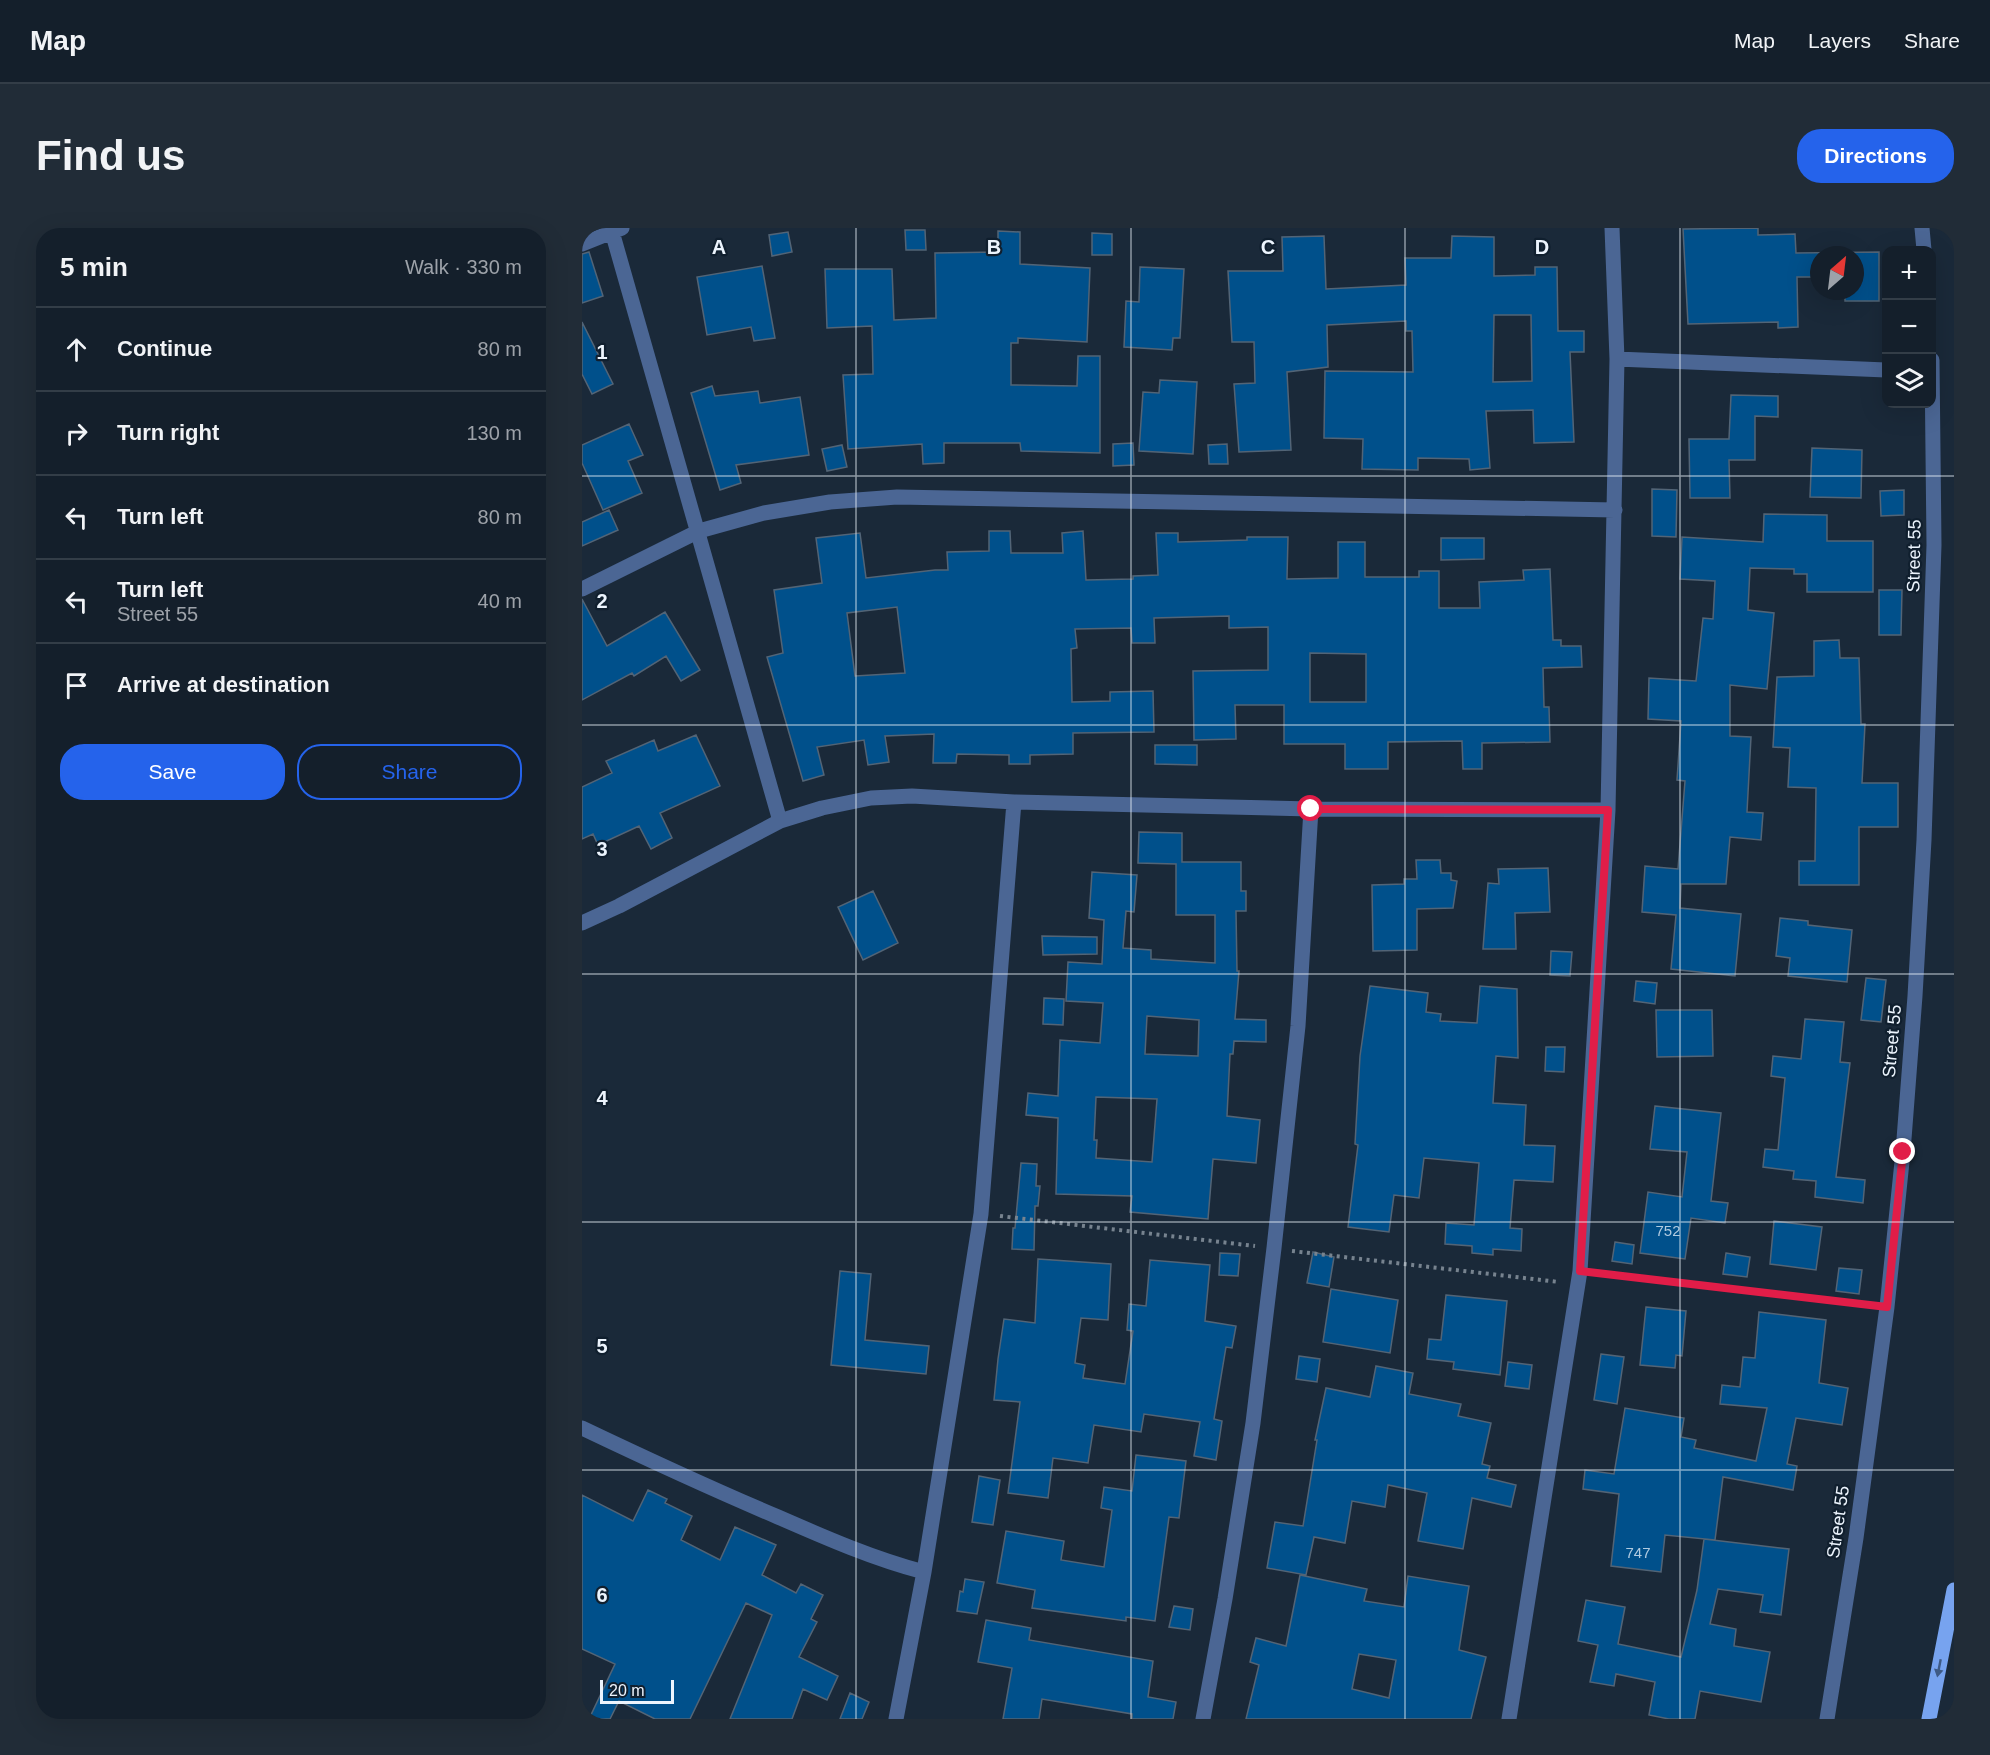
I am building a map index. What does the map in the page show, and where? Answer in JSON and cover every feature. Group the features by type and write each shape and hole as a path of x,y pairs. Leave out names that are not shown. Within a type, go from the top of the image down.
{"main road":[{"path":"1929,1719 1954,1590"}],"street":[{"path":"1509,1719 1580,1271 1608,810 1617,359 1612,228"},
{"path":"1922,228 1924,246"},
{"path":"582,244 615,229 780,821"},
{"path":"1617,359 1882,370"},
{"name":"Street 55","path":"1827,1719 1856,1538 1887,1307 1911,1052 1924,840 1934,545 1932,408"},
{"path":"582,589 699,531 764,513 830,502 897,497 1615,510"},
{"path":"582,923 619,906 780,821 822,808 871,798 912,796 1014,802 1311,809 1608,810"},
{"path":"896,1719 924,1572 981,1214 1014,802"},
{"path":"1203,1719 1253,1422 1274,1248 1298,1026 1311,809"},
{"path":"582,1428 677,1474 832,1540 883,1560 924,1572"}],"path":[{"path":"1580,1271 1887,1307"}],"building":[{"path":"1758,228 1758,235 1795,234 1796,253 1810,253 1810,277 1797,277 1798,327 1778,328 1778,322 1688,324 1683,229"},
{"path":"905,230 925,230 926,250 906,250"},
{"path":"998,231 1020,232 1020,264 1090,268 1087,342 1018,338 1018,343 1011,343 1011,385 1077,386 1078,356 1100,356 1100,453 1021,451 1020,443 944,443 944,463 923,464 922,444 848,449 843,375 873,374 872,326 827,328 825,269 892,269 894,320 936,318 935,253 998,252"},
{"path":"788,232 792,252 772,256 769,235"},
{"path":"1092,233 1112,234 1112,255 1092,255"},
{"path":"1324,236 1326,289 1406,285 1405,258 1451,258 1452,236 1494,237 1494,276 1535,275 1535,267 1557,267 1558,331 1584,331 1584,352 1570,352 1574,442 1534,443 1533,410 1486,411 1490,468 1470,470 1469,459 1418,458 1418,470 1362,469 1363,439 1324,438 1325,371 1413,372 1412,331 1406,331 1406,321 1327,325 1328,367 1287,372 1291,450 1239,452 1234,384 1255,383 1254,342 1232,342 1228,271 1283,271 1282,237","holes":["1494,315 1531,315 1532,381 1493,382"]},
{"path":"589,252 603,296 582,303 582,254"},
{"path":"1864,252 1879,252 1879,301 1845,301 1864,300"},
{"path":"762,266 775,338 754,341 751,327 707,335 697,277"},
{"path":"1140,267 1184,269 1180,338 1173,338 1172,350 1124,347 1126,301 1139,302"},
{"path":"582,322 613,384 592,394 582,374"},
{"path":"1160,380 1197,382 1193,454 1139,451 1143,392 1159,393"},
{"path":"712,386 715,396 758,391 760,403 800,397 809,455 736,465 741,483 720,490 691,393"},
{"path":"1731,395 1778,396 1778,417 1755,416 1755,460 1729,460 1730,498 1690,498 1689,439 1729,439"},
{"path":"629,424 643,455 628,461 642,493 603,510 582,463 582,445"},
{"path":"1133,443 1134,465 1113,466 1113,444"},
{"path":"1227,444 1228,464 1209,464 1208,445"},
{"path":"842,445 847,467 827,471 822,449"},
{"path":"1812,448 1862,450 1861,498 1810,497"},
{"path":"1652,489 1677,490 1676,537 1652,536"},
{"path":"1904,490 1904,515 1881,516 1880,491"},
{"path":"609,510 618,530 582,546 582,522"},
{"path":"1764,514 1827,515 1827,541 1873,541 1873,592 1807,592 1807,574 1794,574 1794,569 1750,568 1748,610 1774,613 1767,689 1730,685 1730,736 1751,737 1747,812 1763,813 1761,840 1730,837 1726,884 1681,884 1680,908 1741,914 1735,976 1671,969 1676,915 1642,912 1645,866 1678,869 1685,781 1677,780 1681,721 1648,719 1649,678 1696,681 1703,618 1713,619 1715,581 1680,579 1682,537 1763,542"},
{"path":"989,531 1010,531 1011,553 1063,553 1062,533 1083,531 1086,580 1133,579 1133,576 1158,575 1156,533 1178,533 1178,542 1247,540 1247,537 1288,537 1287,579 1338,578 1338,542 1365,542 1365,577 1419,577 1419,571 1439,571 1439,608 1480,608 1479,582 1524,580 1523,570 1550,569 1553,640 1561,640 1561,646 1581,646 1582,667 1543,668 1544,707 1549,707 1550,742 1482,743 1482,769 1463,769 1462,741 1388,742 1388,769 1345,769 1345,744 1284,744 1284,705 1235,705 1236,739 1194,740 1193,671 1268,670 1268,627 1229,628 1229,616 1154,618 1155,643 1132,643 1131,628 1075,629 1077,648 1071,649 1072,702 1110,701 1110,692 1153,691 1154,732 1073,733 1073,754 1030,755 1030,764 1009,764 1009,755 957,754 956,763 933,763 934,734 885,736 889,762 868,765 864,740 817,747 824,775 803,781 767,657 783,653 774,590 822,583 816,538 860,533 866,578 948,570 947,552 989,551","holes":["897,607 905,673 855,676 847,613","1310,653 1366,654 1366,702 1310,702"]},
{"path":"1441,538 1484,538 1484,559 1441,560"},
{"path":"1879,590 1902,590 1901,635 1879,635"},
{"path":"582,599 607,646 665,612 700,670 681,681 666,656 634,676 632,673 582,700"},
{"path":"1839,640 1840,658 1859,658 1861,724 1865,724 1862,783 1898,783 1898,827 1859,827 1859,885 1799,885 1799,861 1815,861 1816,788 1788,787 1790,748 1773,747 1777,677 1814,676 1814,641"},
{"path":"696,735 720,786 660,813 672,838 651,849 639,826 598,845 593,834 582,839 582,787 612,773 606,761 654,740 658,751"},
{"path":"1155,745 1197,745 1197,765 1155,764"},
{"path":"1139,832 1182,833 1182,862 1241,862 1241,891 1246,891 1246,911 1236,911 1237,971 1239,971 1235,1019 1266,1020 1266,1042 1234,1041 1233,1054 1230,1054 1227,1116 1260,1120 1256,1163 1213,1159 1208,1219 1130,1212 1132,1196 1056,1194 1058,1118 1026,1115 1028,1093 1058,1096 1060,1040 1100,1043 1103,1003 1066,1001 1068,962 1102,964 1104,920 1089,918 1092,872 1137,875 1134,912 1126,911 1123,948 1151,950 1151,959 1215,963 1215,915 1176,915 1176,864 1138,863","holes":["1147,1016 1199,1020 1198,1056 1145,1054","1096,1097 1157,1099 1152,1162 1096,1158 1097,1140 1094,1140"]},
{"path":"1416,860 1440,860 1441,873 1451,873 1451,880 1457,881 1453,908 1417,909 1417,950 1373,951 1372,885 1404,884 1404,879 1417,879"},
{"path":"1548,868 1550,912 1515,913 1516,949 1483,949 1488,883 1499,884 1498,869"},
{"path":"873,891 898,943 863,960 838,907"},
{"path":"1780,918 1808,921 1808,925 1852,930 1847,982 1788,976 1790,958 1776,956"},
{"path":"1042,936 1097,937 1097,954 1043,955"},
{"path":"1551,951 1572,952 1570,976 1550,975"},
{"path":"1866,978 1886,980 1881,1022 1861,1020"},
{"path":"1636,981 1657,983 1655,1004 1634,1001"},
{"path":"1370,986 1428,993 1426,1012 1441,1014 1440,1021 1477,1023 1480,986 1517,989 1518,1058 1496,1056 1493,1103 1526,1105 1524,1145 1555,1146 1553,1182 1514,1180 1510,1228 1522,1229 1521,1251 1493,1249 1493,1255 1472,1253 1472,1246 1445,1244 1446,1223 1474,1225 1479,1163 1424,1158 1419,1198 1394,1195 1389,1232 1348,1227 1358,1145 1355,1144 1360,1056"},
{"path":"1044,998 1064,999 1063,1025 1043,1024"},
{"path":"1656,1010 1712,1010 1713,1056 1657,1057"},
{"path":"1805,1019 1844,1022 1840,1062 1850,1063 1836,1177 1865,1180 1863,1203 1815,1197 1816,1181 1793,1179 1794,1171 1763,1167 1765,1149 1778,1150 1785,1078 1771,1076 1773,1056 1801,1059"},
{"path":"1546,1047 1565,1047 1564,1072 1545,1071"},
{"path":"1655,1106 1721,1113 1711,1201 1728,1203 1725,1223 1691,1218 1685,1259 1640,1253 1648,1192 1682,1197 1687,1152 1650,1149"},
{"path":"1021,1163 1037,1164 1036,1186 1040,1186 1038,1206 1035,1206 1034,1250 1012,1249"},
{"path":"1774,1221 1822,1227 1816,1270 1770,1264"},
{"path":"1615,1242 1634,1245 1632,1264 1612,1261"},
{"path":"1313,1252 1334,1257 1329,1287 1307,1283"},
{"path":"1220,1253 1240,1254 1238,1276 1219,1275"},
{"path":"1726,1253 1750,1257 1747,1277 1723,1274"},
{"path":"1038,1259 1111,1264 1108,1320 1081,1318 1075,1363 1085,1365 1083,1378 1125,1384 1133,1331 1127,1330 1129,1304 1146,1306 1150,1260 1210,1265 1205,1321 1236,1326 1232,1348 1226,1347 1214,1419 1222,1421 1216,1460 1194,1456 1200,1422 1144,1414 1141,1432 1094,1425 1088,1463 1053,1458 1048,1498 1008,1493 1020,1402 994,1400 998,1359 1004,1319 1035,1323"},
{"path":"1839,1268 1862,1270 1859,1294 1836,1291"},
{"path":"840,1271 871,1274 865,1340 929,1346 926,1374 831,1365"},
{"path":"1331,1289 1398,1300 1390,1353 1323,1342"},
{"path":"1446,1295 1507,1301 1500,1375 1453,1369 1454,1362 1427,1359 1429,1339 1441,1340"},
{"path":"1646,1307 1686,1311 1682,1356 1676,1355 1675,1368 1640,1365"},
{"path":"1759,1312 1826,1320 1819,1383 1848,1388 1842,1425 1796,1418 1787,1464 1797,1466 1793,1490 1723,1477 1715,1540 1665,1535 1661,1572 1611,1566 1619,1494 1583,1489 1585,1470 1614,1474 1625,1408 1684,1418 1681,1437 1696,1440 1694,1448 1756,1461 1767,1408 1720,1404 1722,1385 1740,1387 1743,1357 1755,1358"},
{"path":"1601,1354 1624,1357 1617,1404 1594,1400"},
{"path":"1299,1356 1320,1359 1317,1382 1296,1379"},
{"path":"1508,1362 1532,1365 1529,1389 1505,1386"},
{"path":"1376,1366 1413,1373 1409,1394 1461,1404 1458,1416 1491,1423 1482,1464 1490,1466 1487,1478 1516,1485 1511,1507 1472,1498 1463,1549 1418,1541 1427,1493 1388,1485 1385,1507 1352,1501 1345,1543 1314,1537 1306,1575 1267,1568 1275,1522 1303,1526 1317,1440 1315,1440 1326,1388 1370,1397"},
{"path":"1136,1455 1186,1461 1179,1518 1169,1517 1155,1621 1126,1617 1126,1621 1032,1608 1035,1590 997,1583 1006,1531 1064,1541 1061,1560 1104,1567 1112,1510 1101,1508 1104,1487 1132,1491"},
{"path":"979,1476 1000,1480 993,1525 972,1522"},
{"path":"648,1490 667,1499 665,1503 692,1516 681,1540 720,1560 735,1527 776,1545 762,1575 796,1593 801,1584 823,1595 811,1619 817,1622 799,1657 838,1676 827,1700 803,1689 792,1719 730,1719 772,1615 746,1603 690,1719 655,1719 619,1701 610,1719 589,1719 615,1664 582,1649 582,1495 633,1521"},
{"path":"1704,1539 1789,1549 1781,1615 1760,1612 1763,1595 1718,1589 1710,1624 1736,1629 1734,1646 1770,1652 1761,1702 1700,1691 1695,1719 1669,1719 1649,1715 1655,1682 1616,1674 1614,1686 1590,1682 1598,1645 1578,1641 1586,1600 1625,1607 1618,1644 1681,1657 1697,1590"},
{"path":"1300,1575 1367,1589 1364,1601 1404,1607 1408,1576 1469,1586 1459,1650 1486,1657 1471,1719 1246,1719 1259,1665 1250,1662 1256,1638 1286,1646","holes":["1359,1654 1396,1660 1389,1698 1352,1689"]},
{"path":"965,1579 984,1582 977,1614 957,1611 960,1591 963,1592"},
{"path":"1174,1606 1193,1609 1190,1630 1169,1627"},
{"path":"986,1620 1031,1628 1029,1640 1153,1661 1148,1697 1176,1702 1173,1719 1132,1719 1132,1714 1042,1699 1039,1719 1003,1719 1012,1668 978,1662"},
{"path":"850,1693 869,1702 862,1719 840,1719"}],"route":[{"path":"1311,809 1608,810 1580,1271 1887,1307 1903,1152"}]}
